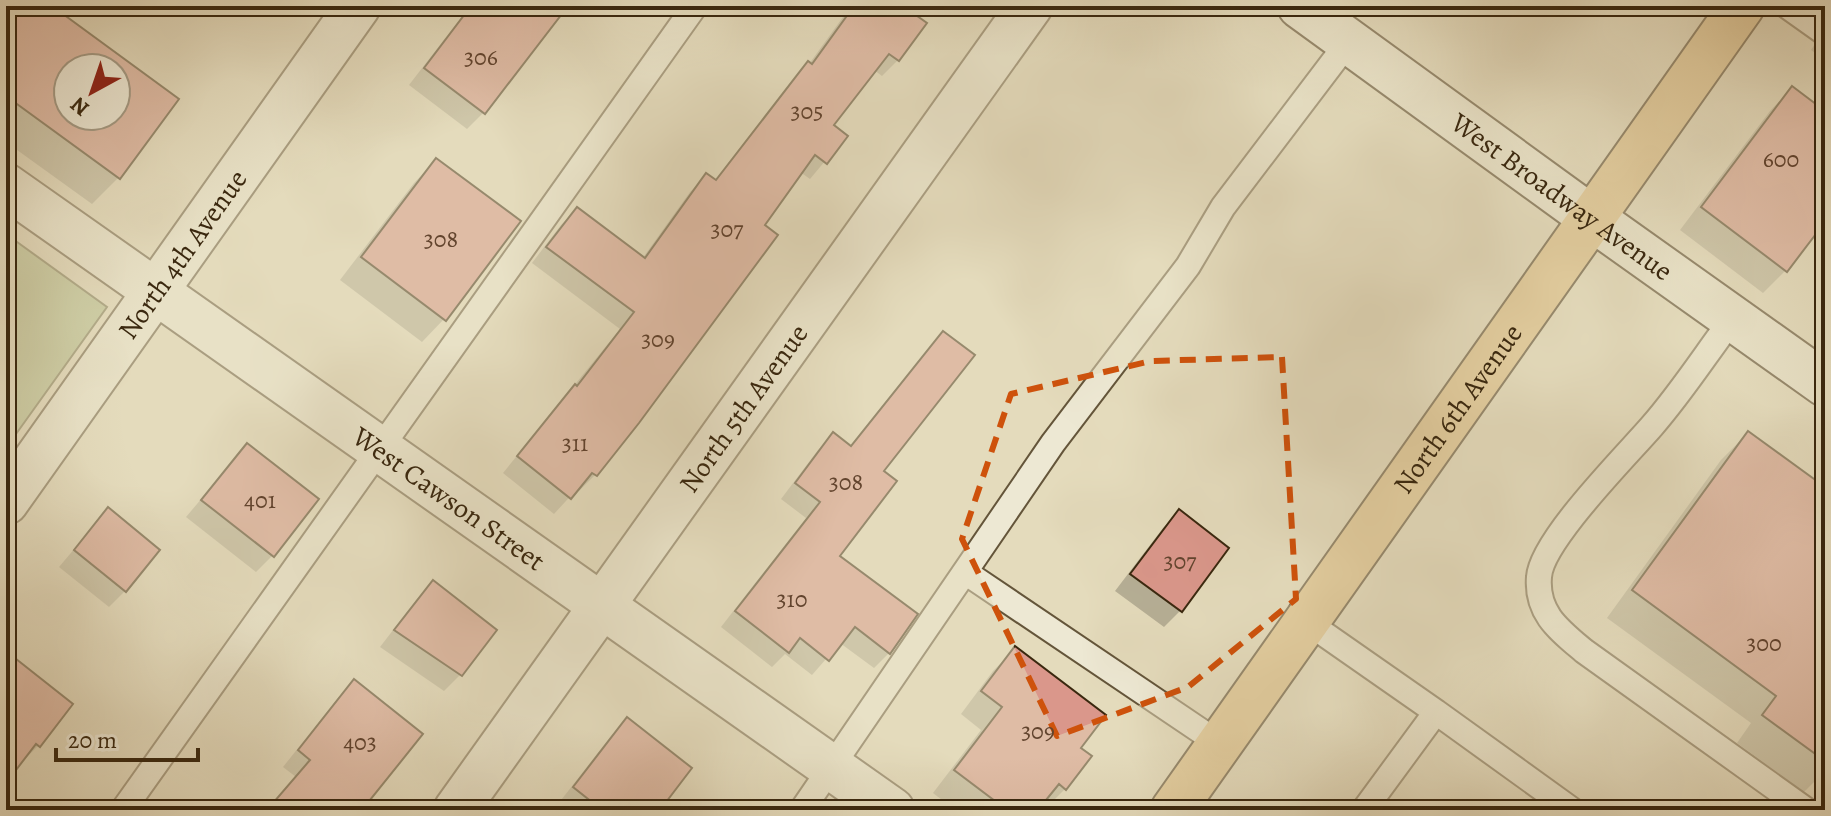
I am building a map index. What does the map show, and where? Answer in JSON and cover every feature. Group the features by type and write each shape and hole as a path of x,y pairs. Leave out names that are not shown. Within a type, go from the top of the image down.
{"main road":[{"name":"North 6th Avenue","path":"1173,810 1742,6"}],"street":[{"name":"North 4th Avenue","path":"6,502 358,6"},
{"name":"North 5th Avenue","path":"456,810 1030,6"},
{"name":"West Broadway Avenue","path":"1300,6 1825,384"},
{"name":"West Cawson Street","path":"6,186 892,810"}],"lane":[{"path":"123,810 695,6"},
{"path":"1787,6 1825,33"},
{"path":"802,810 1053,443 1188,266 1223,207 1349,41"},
{"path":"1733,318 1653,426 1579,508 1538,574 1540,596 1544,612 1554,626 1806,810"},
{"path":"965,572 1220,744"},
{"path":"1307,622 1572,810"},
{"path":"1364,810 1436,712"}],"highlighted area":[{"path":"1282,357 1296,599 1188,687 1057,736 962,539 1011,394 1151,361"}],"green space":[{"path":"6,234 107,307 6,448"}],"building":[{"path":"6,6 52,6 115,52 52,52 52,129 6,96"},
{"path":"471,6 568,6 485,114 424,68"},
{"path":"854,6 903,6 927,23 899,61 889,54 834,125 848,136 827,164 815,155 765,225 778,235 639,423 597,476 592,473 571,499 517,456 575,384 577,386 634,312 546,247 577,207 645,258 706,173 716,180 808,61 812,64"},
{"path":"132,65 179,99 120,179 55,132 132,132"},
{"path":"1792,86 1825,111 1825,222 1787,272 1701,207"},
{"path":"436,158 521,221 446,321 361,257"},
{"path":"943,331 975,355 884,471 897,481 840,556 918,614 890,654 855,627 829,661 800,638 789,653 735,611 820,502 795,483 833,432 851,446"},
{"path":"1748,431 1825,487 1825,761 1762,715 1776,696 1632,590"},
{"path":"247,443 319,499 274,557 201,500"},
{"path":"108,507 160,550 126,592 74,550"},
{"path":"1179,509 1229,548 1182,612 1130,574"},
{"path":"433,580 497,630 462,676 394,630"},
{"path":"1015,646 1106,715 1081,748 1092,756 1066,790 1059,784 1038,810 1007,810 954,770 1002,707 981,691"},
{"path":"6,651 73,704 40,747 36,744 6,783"},
{"path":"354,679 423,734 362,810 267,810 310,760 298,750"},
{"path":"627,717 692,768 660,810 602,810 573,787"}]}
